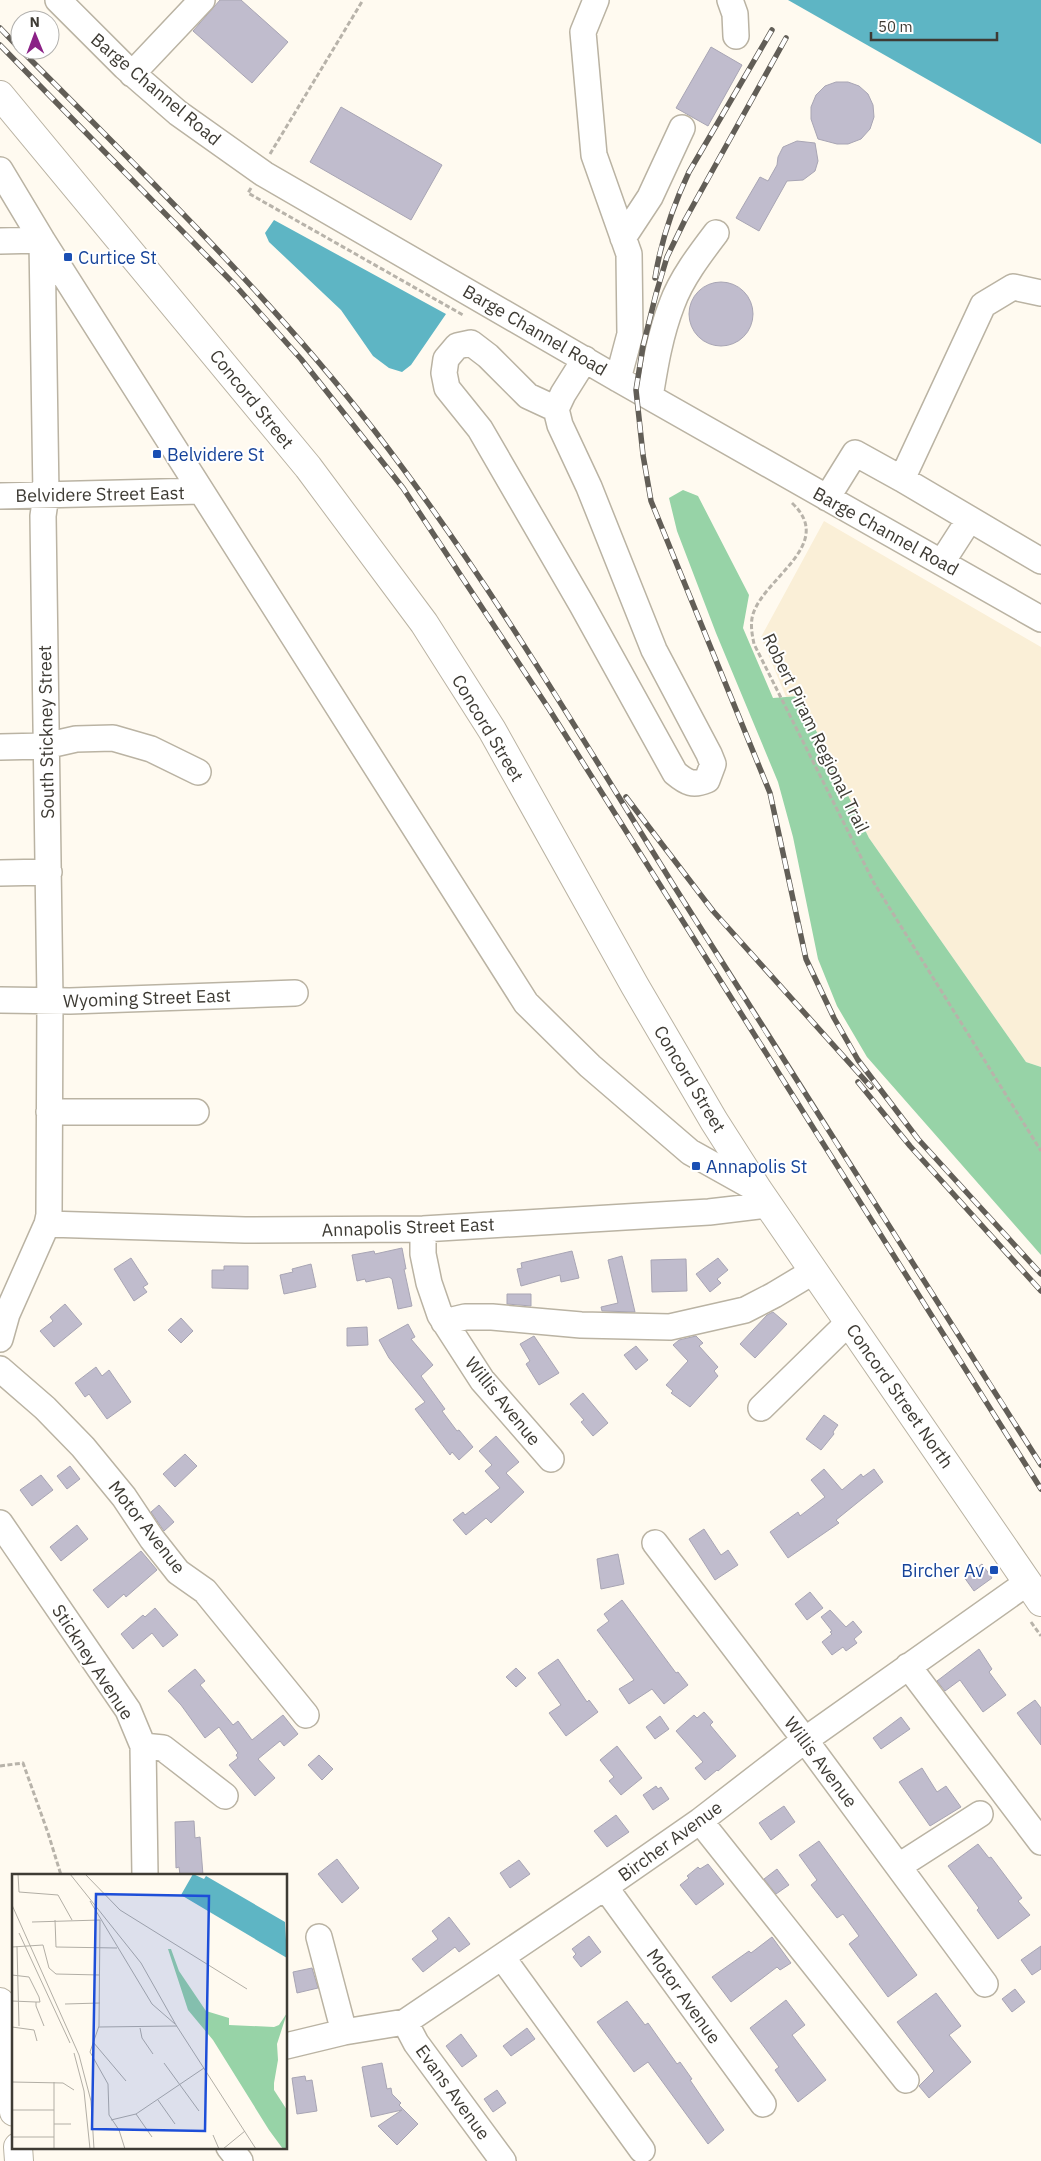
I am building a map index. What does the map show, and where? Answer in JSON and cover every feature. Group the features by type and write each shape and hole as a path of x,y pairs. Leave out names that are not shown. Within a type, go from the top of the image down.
{"main road":[{"name":"Concord Street","path":"0,95 308,467 424,622 492,730 634,986 709,1114 763,1198"},
{"name":"Concord Street North","path":"763,1198 1034,1592"},
{"path":"0,2002 12,2096"},
{"path":"18,2148 19,2161"}],"street":[{"name":"Barge Channel Road","path":"58,0 132,74 185,118 264,174 650,398 1041,619"},
{"path":"132,74 202,0"},
{"path":"596,0 583,32 594,155 629,254 630,334 618,379"},
{"path":"730,0 735,14 736,36"},
{"path":"624,238 650,197 682,128"},
{"name":"Concord Street","path":"0,170 42,240 526,1002 590,1066 690,1152 763,1198"},
{"path":"650,398 658,345 672,302 698,256 716,233"},
{"path":"0,241 42,240"},
{"name":"South Stickney Street","path":"42,240 46,495 43,516 50,1000 47,1224"},
{"path":"902,479 983,305 1014,287 1041,293"},
{"path":"556,409 528,396 488,356 471,344 457,346 446,359 444,374 447,388 480,429 582,605 675,774 688,784 697,784 708,780 713,764 709,754 654,650 589,487 560,425 556,409 585,359"},
{"path":"828,498 856,453 1041,561"},
{"name":"Belvidere Street East","path":"0,496 201,491"},
{"path":"942,562 969,520"},
{"path":"0,746 46,746 76,739 113,738 151,749 198,772"},
{"path":"0,873 49,872"},
{"name":"Wyoming Street East","path":"0,1000 295,993"},
{"path":"49,1112 196,1112"},
{"name":"Annapolis Street East","path":"47,1224 235,1230 424,1229 709,1212 763,1198"},
{"path":"0,1339 7,1314 47,1224"},
{"name":"Willis Avenue","path":"424,1229 423,1254 429,1283 444,1322 482,1380 551,1459"},
{"path":"444,1322 465,1317 492,1316 581,1325 670,1327 745,1310 814,1271"},
{"path":"761,1408 849,1322"},
{"name":"Motor Avenue","path":"0,1369 45,1408 83,1447 124,1497 152,1539 178,1572 205,1591 306,1715"},
{"name":"Stickney Avenue","path":"0,1523 128,1710 143,1746 145,1874"},
{"name":"Willis Avenue","path":"655,1543 805,1740 985,1984"},
{"name":"Bircher Avenue","path":"288,2046 344,2032 405,2022 606,1887 700,1821 805,1740 908,1666 1034,1592"},
{"path":"908,1666 1041,1842"},
{"path":"143,1746 163,1748 225,1796"},
{"path":"899,1866 980,1814"},
{"path":"700,1821 906,2080"},
{"name":"Motor Avenue","path":"606,1887 763,2104"},
{"path":"319,1937 344,2032"},
{"path":"502,1957 642,2150"},
{"name":"Evans Avenue","path":"405,2022 416,2043 503,2161"},
{"path":"230,2148 240,2161"}],"path":[{"path":"268,157 363,0"},
{"path":"248,194 471,320"},
{"name":"Robert Piram Regional Trail","path":"790,501 803,514 806,527 804,544 792,563 766,592 753,613 751,628 754,644 874,883 1041,1151"},
{"path":"0,1766 15,1762 23,1763 61,1874"}],"shaded area":[{"path":"824,521 1041,647 1041,1067 1026,1062 869,838 799,696 786,697 761,637"}],"green space":[{"path":"683,490 698,496 749,595 743,628 773,698 799,696 869,838 1026,1062 1041,1067 1041,1255 867,1057 837,1006 818,959 793,837 778,782 716,633 677,531 669,498"}],"water":[{"path":"788,0 1041,0 1041,144"},
{"path":"274,220 446,314 411,365 402,372 389,368 373,356 341,310 269,242 265,233"}],"building":[{"path":"220,0 241,0 288,42 252,83 193,31"},
{"path":"711,47 742,65 708,126 676,108"},
{"path":"836,82 848,82 859,86 868,94 873,105 874,117 870,129 861,139 848,144 837,144 818,139 811,119 811,107 816,95 825,86"},
{"path":"341,107 442,165 411,220 310,162"},
{"path":"797,141 815,143 818,161 815,171 803,180 787,181 759,231 736,218 760,177 768,181 777,165 778,157 783,147"},
{"path":"721,282 739,288 747,296 753,314 747,332 739,340 721,346 703,340 695,332 689,314 695,296 703,288"},
{"path":"402,1248 406,1269 404,1269 412,1306 398,1309 392,1279 389,1277 366,1282 365,1279 357,1281 352,1255 374,1251 375,1254"},
{"path":"572,1251 579,1278 561,1282 560,1275 521,1286 517,1269 522,1268 521,1263"},
{"path":"622,1256 635,1312 602,1311 601,1307 618,1303 608,1260"},
{"path":"131,1258 148,1284 143,1287 147,1292 134,1301 114,1269"},
{"path":"718,1258 728,1270 717,1279 721,1283 710,1292 696,1274"},
{"path":"686,1259 687,1291 652,1292 651,1260"},
{"path":"311,1264 316,1287 284,1294 280,1275 293,1272 292,1269"},
{"path":"224,1266 248,1266 248,1289 212,1288 212,1270 224,1270"},
{"path":"507,1294 531,1294 531,1306 507,1304"},
{"path":"65,1304 82,1324 54,1347 40,1331 53,1321 50,1317"},
{"path":"773,1312 787,1324 755,1358 740,1344 767,1315"},
{"path":"181,1318 193,1331 181,1343 168,1330"},
{"path":"408,1324 415,1337 411,1339 433,1365 421,1376 445,1409 442,1411 457,1431 459,1430 473,1447 459,1460 452,1452 450,1455 415,1409 425,1402 389,1358 379,1340"},
{"path":"367,1327 368,1345 347,1346 347,1328"},
{"path":"534,1336 559,1373 539,1385 526,1364 530,1361 520,1344"},
{"path":"696,1336 703,1343 699,1346 718,1367 714,1371 718,1376 690,1407 671,1393 673,1391 666,1385 688,1361 673,1345 679,1340"},
{"path":"636,1346 648,1360 636,1370 624,1355"},
{"path":"96,1367 102,1376 109,1370 131,1402 107,1419 89,1394 85,1397 75,1383"},
{"path":"583,1393 608,1423 593,1436 581,1422 584,1420 570,1404"},
{"path":"824,1415 838,1425 833,1432 834,1434 821,1450 806,1439"},
{"path":"496,1436 519,1462 506,1473 524,1492 491,1523 486,1518 466,1535 453,1520 463,1512 465,1515 500,1488 485,1471 492,1465 479,1451"},
{"path":"185,1454 197,1466 175,1487 163,1474"},
{"path":"70,1466 80,1479 67,1489 57,1476"},
{"path":"824,1469 842,1490 861,1474 863,1477 874,1469 883,1482 836,1520 839,1523 788,1558 770,1532 798,1512 800,1516 825,1497 811,1480"},
{"path":"41,1475 53,1490 32,1506 20,1490"},
{"path":"159,1505 174,1522 164,1531 151,1512"},
{"path":"77,1525 88,1539 61,1561 50,1547"},
{"path":"704,1529 721,1555 728,1550 738,1565 715,1580 689,1539"},
{"path":"141,1551 157,1570 126,1597 124,1594 108,1608 93,1590"},
{"path":"618,1554 624,1584 601,1589 597,1559"},
{"path":"982,1564 992,1578 974,1591 964,1577"},
{"path":"810,1592 823,1608 807,1620 795,1604"},
{"path":"622,1600 676,1673 678,1672 688,1685 664,1704 652,1689 629,1704 619,1689 634,1680 597,1630 609,1621 604,1614"},
{"path":"155,1608 178,1635 163,1647 152,1633 133,1649 121,1634 143,1615 145,1617"},
{"path":"830,1610 846,1627 853,1621 862,1632 854,1639 857,1643 846,1651 843,1647 832,1655 822,1642 832,1634 830,1632 832,1631 821,1617"},
{"path":"979,1649 992,1669 989,1672 1006,1695 983,1712 960,1680 945,1691 937,1681"},
{"path":"558,1659 587,1702 589,1700 598,1712 566,1736 549,1713 561,1705 538,1673"},
{"path":"516,1668 526,1678 516,1687 506,1677"},
{"path":"195,1669 205,1681 200,1685 233,1725 238,1721 252,1740 283,1715 298,1734 284,1746 280,1741 258,1759 275,1778 255,1796 229,1765 238,1758 236,1755 238,1753 219,1727 205,1738 181,1705 168,1691"},
{"path":"1035,1700 1041,1708 1041,1745 1017,1713"},
{"path":"704,1712 713,1722 710,1725 736,1756 705,1780 695,1768 703,1762 676,1731 694,1715 697,1718"},
{"path":"660,1716 669,1729 655,1739 646,1727"},
{"path":"901,1717 910,1729 881,1749 873,1738"},
{"path":"617,1746 642,1778 621,1795 609,1781 614,1777 600,1760"},
{"path":"319,1755 333,1769 322,1780 308,1765"},
{"path":"922,1768 937,1792 946,1786 961,1807 930,1826 899,1782"},
{"path":"656,1786 658,1789 661,1787 669,1799 653,1810 643,1795"},
{"path":"784,1806 795,1822 771,1840 759,1823"},
{"path":"616,1815 629,1832 607,1847 594,1831"},
{"path":"194,1821 195,1838 200,1837 203,1874 180,1874 179,1867 176,1868 175,1822"},
{"path":"819,1841 917,1975 888,1997 849,1944 859,1936 843,1914 837,1918 811,1885 817,1880 799,1855"},
{"path":"978,1844 989,1858 991,1857 1022,1898 1018,1901 1030,1915 998,1939 977,1910 979,1908 948,1866"},
{"path":"337,1859 359,1888 342,1903 318,1874"},
{"path":"519,1860 530,1874 510,1888 500,1873"},
{"path":"708,1864 724,1884 696,1905 680,1885 698,1867 700,1869"},
{"path":"777,1869 789,1885 776,1894 764,1879"},
{"path":"449,1917 470,1944 459,1952 455,1947 423,1972 412,1959 438,1939 432,1931"},
{"path":"589,1936 601,1952 581,1967 573,1957 576,1954 572,1949"},
{"path":"772,1937 791,1963 780,1970 777,1967 731,2002 712,1977 749,1951 751,1953"},
{"path":"1041,1946 1041,1969 1032,1975 1021,1960"},
{"path":"312,1968 318,1988 297,1993 293,1972"},
{"path":"1015,1989 1025,2002 1012,2012 1002,1999"},
{"path":"936,1993 961,2026 949,2035 971,2062 929,2098 919,2086 934,2071 897,2022"},
{"path":"786,2000 805,2025 792,2035 826,2080 798,2102 775,2070 779,2067 750,2028"},
{"path":"627,2001 645,2025 648,2023 677,2064 680,2062 724,2130 708,2144 648,2062 634,2072 597,2022"},
{"path":"527,2028 535,2039 511,2056 503,2046"},
{"path":"461,2034 477,2056 462,2067 446,2046"},
{"path":"382,2063 387,2089 391,2088 392,2094 401,2103 399,2105 418,2124 397,2145 378,2126 402,2110 371,2117 362,2067"},
{"path":"305,2076 306,2081 312,2080 317,2111 297,2114 292,2078"},
{"path":"497,2090 506,2103 493,2112 484,2099"}],"railway":[{"path":"0,28 10,38"},
{"path":"655,278 668,223 689,172 772,30"},
{"path":"786,38 685,220 667,257 656,294 643,346 636,390 643,455 651,501 770,793 806,959 834,1018 858,1060 918,1139 1041,1274"},
{"path":"0,45 235,285 301,359 403,488 549,709 1041,1489"},
{"path":"31,60 248,282 333,380 374,430 415,485 530,654 674,886 1041,1465"},
{"path":"626,797 713,911 871,1087"},
{"path":"858,1082 910,1146 1041,1291"}],"place":[{"name":"Curtice St","path":"68,257"},
{"name":"Belvidere St","path":"157,454"},
{"name":"Annapolis St","path":"696,1166"},
{"name":"Bircher Av","path":"994,1570"}]}
